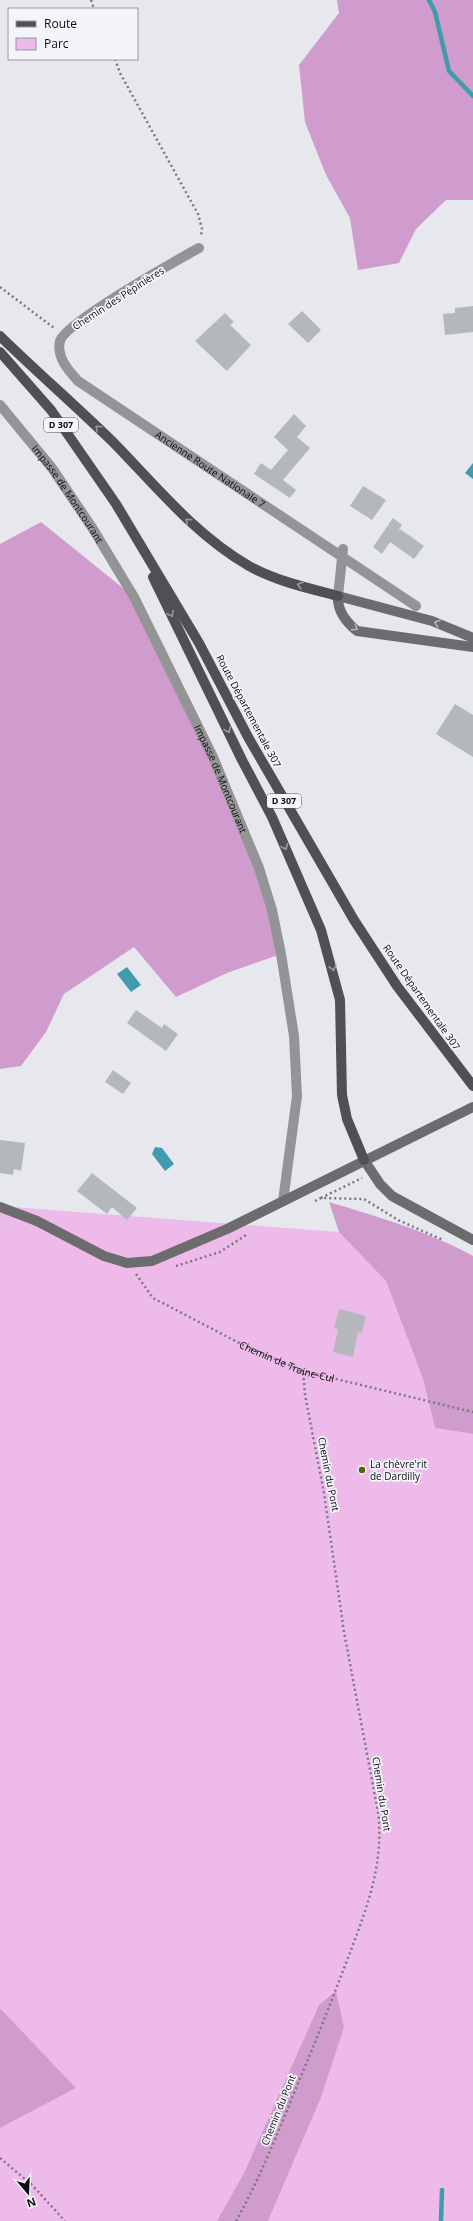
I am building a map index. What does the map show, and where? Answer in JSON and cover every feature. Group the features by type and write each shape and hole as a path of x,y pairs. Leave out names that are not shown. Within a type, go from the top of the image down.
{"main road":[{"path":"0,336 112,441 184,517 207,538 250,566 297,585 338,596"},
{"name":"Route Départementale 307","path":"0,352 51,410 116,504 199,643 248,737 354,920 397,986 473,1086"},
{"path":"116,504 272,818 321,930 330,957 340,1000 343,1101 346,1119 364,1160"}],"street":[{"name":"Chemin des Pépinières","path":"78,381 65,367 60,354 60,341 70,328 136,283 198,248"},
{"name":"Ancienne Route Nationale 7","path":"78,381 343,553 416,606"},
{"name":"Impasse de Montcourant","path":"0,405 52,468 134,597 213,757 259,868 272,910 281,954 294,1036 297,1096 283,1201"},
{"path":"343,553 337,604 341,614 357,631 473,647"},
{"path":"338,596 432,621 473,638"},
{"path":"0,1207 37,1221 104,1256 127,1262 152,1261 173,1253 283,1201 473,1107"},
{"path":"364,1160 380,1184 392,1196 473,1240"}],"path":[{"path":"115,60 120,73 198,214 202,229 198,248"},
{"path":"0,287 58,331 62,338"},
{"path":"314,1202 321,1198 364,1199 398,1220 446,1241"},
{"path":"168,1268 220,1252 248,1234"},
{"name":"Chemin de Traine-Cul","path":"127,1262 153,1298 245,1346 303,1371 473,1412"},
{"name":"Chemin du Pont","path":"236,2221 258,2180 336,1991 378,1870 380,1843 378,1812 344,1632 334,1552 305,1395 303,1371"},
{"path":"0,2158 32,2185 65,2221"}],"green space":[{"path":"0,1206 339,1232 386,1281 423,1379 435,1428 473,1434 473,2221 268,2221 320,2100 245,2171 217,2221 0,2221 0,2128 76,2088 0,2008"}],"shaded area":[{"path":"337,0 473,0 473,200 446,200 416,229 399,263 358,270 350,218 326,175 305,122 299,65 339,13"},
{"path":"41,522 134,597 247,838 281,954 227,973 176,997 134,947 64,994 46,1032 21,1066 0,1069 0,544"},
{"path":"329,1202 421,1232 473,1256 473,1434 435,1428 423,1379 386,1281 339,1232"},
{"path":"336,1991 344,2027 320,2100 268,2221 217,2221 245,2171 319,2005"},
{"path":"0,2008 76,2088 0,2128"}],"water":[{"path":"473,463 473,479 465,473"},
{"path":"127,967 141,985 131,992 117,974"},
{"path":"155,1147 162,1148 174,1164 165,1171 152,1154"}],"building":[{"path":"473,306 473,332 445,335 443,314 455,313 455,308"},
{"path":"302,311 321,330 308,343 288,324"},
{"path":"225,313 234,322 230,325 251,345 227,371 195,341"},
{"path":"294,414 306,426 297,437 310,448 283,480 296,490 290,498 254,474 261,463 271,470 288,450 274,437"},
{"path":"363,486 386,500 372,520 350,506"},
{"path":"393,518 402,525 398,531 400,529 424,546 414,559 390,542 382,554 373,547"},
{"path":"455,704 473,715 473,757 436,734"},
{"path":"136,1010 162,1028 164,1024 178,1034 166,1051 127,1023"},
{"path":"113,1070 131,1083 123,1094 105,1082"},
{"path":"0,1140 25,1143 21,1171 14,1169 13,1175 0,1173"},
{"path":"92,1173 137,1208 127,1220 112,1207 107,1214 77,1191"},
{"path":"339,1309 366,1316 362,1333 358,1332 353,1357 333,1352 338,1329 334,1328"}],"waterway":[{"path":"429,0 435,12 449,71 473,96"},
{"path":"441,2221 442,2190"}],"place":[{"name":"La chèvre'rit de Dardilly","path":"362,1470"}]}
